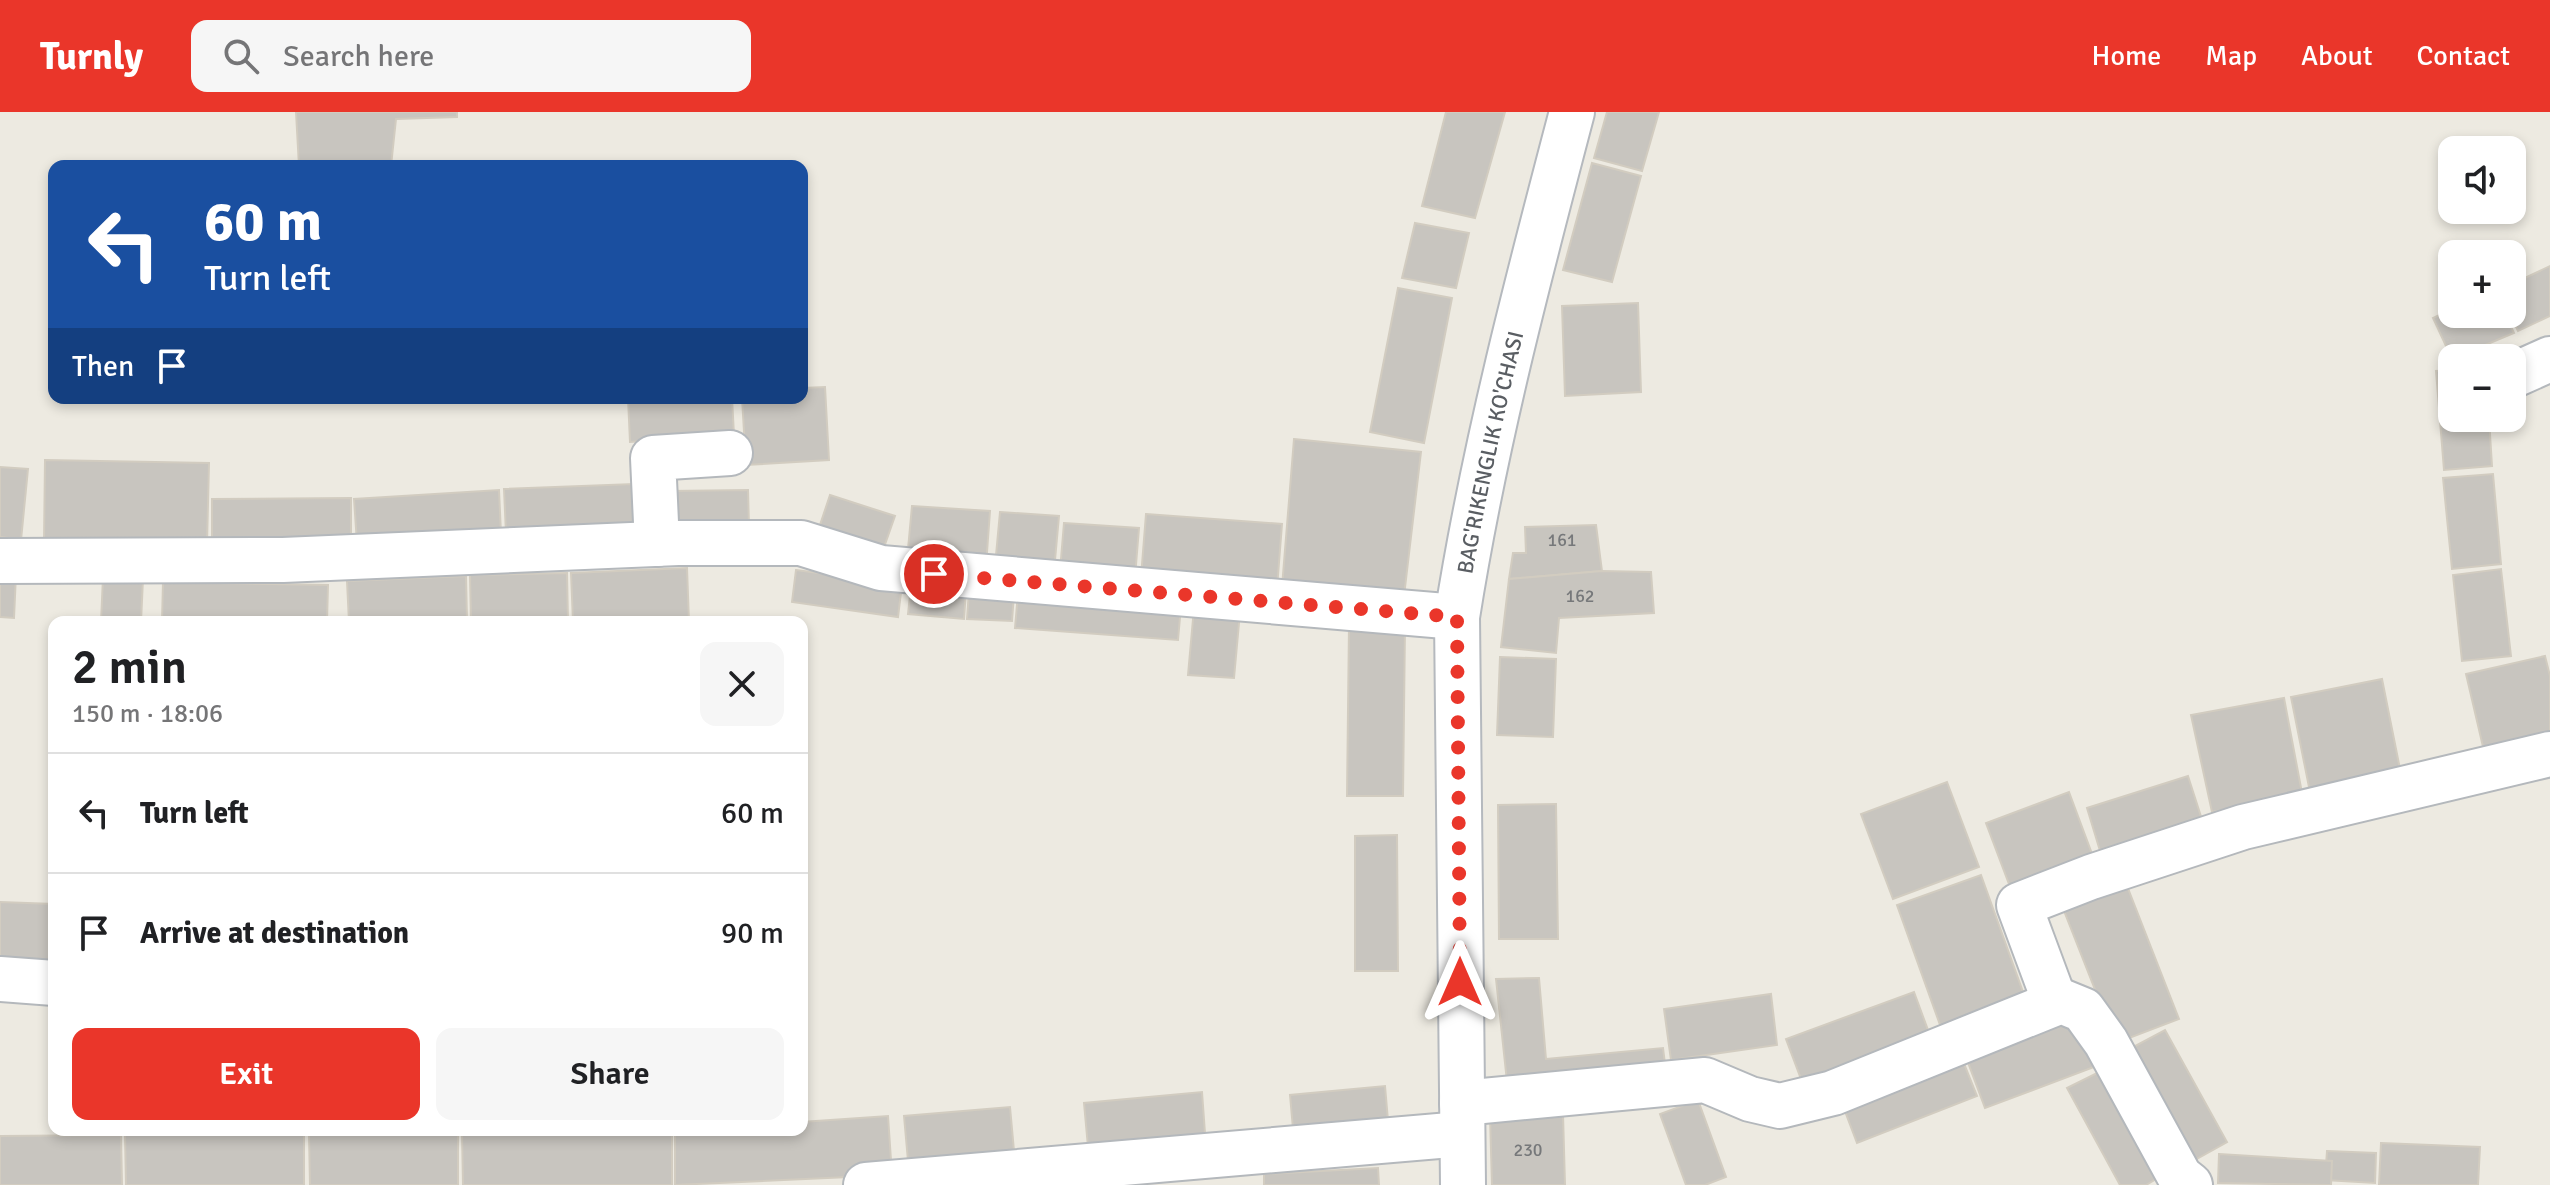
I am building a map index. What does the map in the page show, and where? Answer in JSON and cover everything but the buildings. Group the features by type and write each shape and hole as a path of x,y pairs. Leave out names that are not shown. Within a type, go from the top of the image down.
{"street":[{"name":"BAG'RIKENGLIK KO'CHASI","path":"1463,1185 1457,617 1470,531 1500,391 1572,112"},
{"path":"2526,370 2550,359"},
{"path":"657,544 653,458 730,453"},
{"path":"0,561 283,560 657,544 801,543 881,568 1457,617"},
{"path":"2055,1002 2019,905 2091,877 2243,827 2550,754"},
{"path":"0,979 48,983"},
{"path":"866,1185 1462,1119 1705,1080 1750,1099 1780,1106 1833,1093 2055,1002 2083,1010 2106,1042 2180,1177 2190,1185"}],"route":[{"path":"934,574 1457,617 1460,982"}]}
